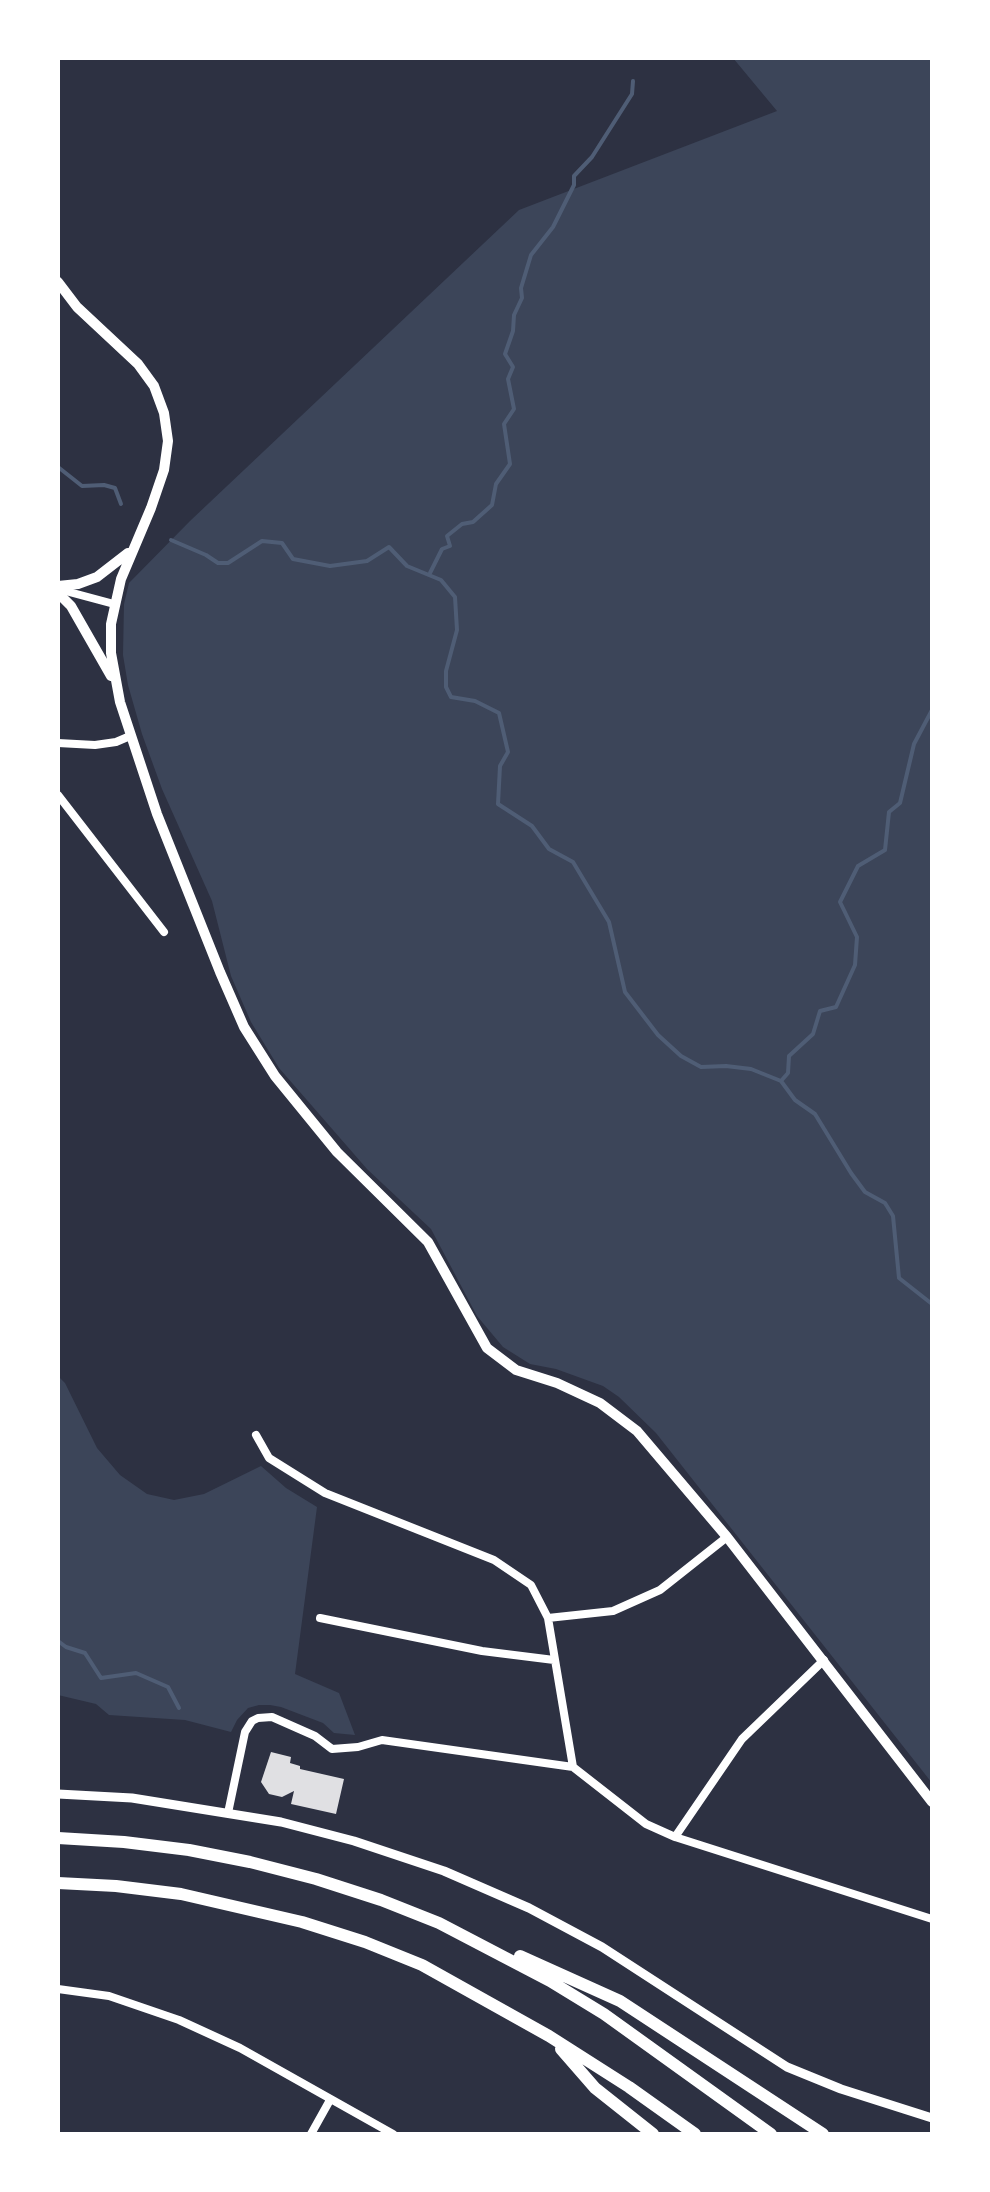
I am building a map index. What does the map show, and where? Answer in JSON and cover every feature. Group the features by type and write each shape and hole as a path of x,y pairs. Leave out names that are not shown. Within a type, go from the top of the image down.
{"highway":[{"path":"58,1838 189,1850 316,1878 381,1900 620,2001 823,2134"},
{"path":"58,1883 181,1894 242,1906 365,1942 422,1965 549,2036 629,2086 695,2134"},
{"path":"438,1923 510,1959 604,2014 771,2134"},
{"path":"549,2036 595,2088 653,2134"}],"main road":[{"path":"58,282 77,308 138,364 154,386 164,413 168,441 164,470 114,604 110,638 116,685 157,814 244,1027 276,1076 337,1152 428,1242 487,1348 516,1370 600,1402 637,1432 727,1537 932,1802"},
{"path":"116,685 58,589 97,577 132,549"}],"street":[{"path":"58,589 114,604"},
{"path":"58,743 94,745 130,736"},
{"path":"58,795 164,932"},
{"path":"256,1435 270,1458 325,1492 494,1560 530,1585 548,1618 573,1767"},
{"path":"548,1618 613,1611 660,1590 727,1537"},
{"path":"320,1618 554,1660"},
{"path":"675,1837 742,1739 824,1660"},
{"path":"228,1812 245,1732 252,1721 272,1716 332,1749 382,1740 573,1767 646,1824 675,1837 932,1919"},
{"path":"58,1794 132,1798 280,1822 444,1871 529,1908 602,1947 787,2068 932,2118"},
{"path":"58,1989 109,1996 179,2020 240,2048 393,2134"},
{"path":"311,2134 330,2100"}],"shaded area":[{"path":"733,58 932,58 932,1783 656,1433 603,1386 530,1364 503,1347 477,1316 431,1229 367,1169 279,1068 251,1022 231,976 212,901 142,734 123,655 124,604 129,583 519,210 777,111"},
{"path":"58,1376 97,1448 120,1475 147,1494 174,1500 204,1494 261,1466 317,1507 295,1674 339,1693 355,1735 334,1733 323,1723 270,1705 248,1708 231,1732 185,1720 109,1715 96,1704 58,1695"}],"building":[{"path":"271,1752 291,1757 290,1763 300,1769 344,1779 336,1814 291,1804 294,1791 282,1797 269,1794 261,1782"}],"waterway":[{"path":"430,573 442,549 450,546 447,536 462,524 473,522 492,505 496,484 510,464 504,424 514,409 508,379 513,367 505,354 531,255 553,227 574,185 574,176 592,157 632,94 633,81"},
{"path":"58,467 82,486 115,488 121,504"},
{"path":"171,540 218,563 228,563 262,541 282,543 293,559 330,566 367,561 389,547 407,566 441,580 455,597 457,630 446,671 446,687 451,697 475,701 499,713 508,752 500,766 498,804 532,826 549,849 573,862 609,922 625,992 658,1035 681,1056 701,1067 751,1069 781,1081 795,1100 815,1114 865,1192 885,1203 893,1216 899,1278 932,1304"},
{"path":"781,1081 788,1073 789,1056 813,1034 820,1011 836,1007 855,965 857,937 840,902 858,866 885,850 889,812 900,803 914,744 932,710"},
{"path":"58,1641 85,1653 101,1678 136,1673 168,1687 179,1708"}]}
